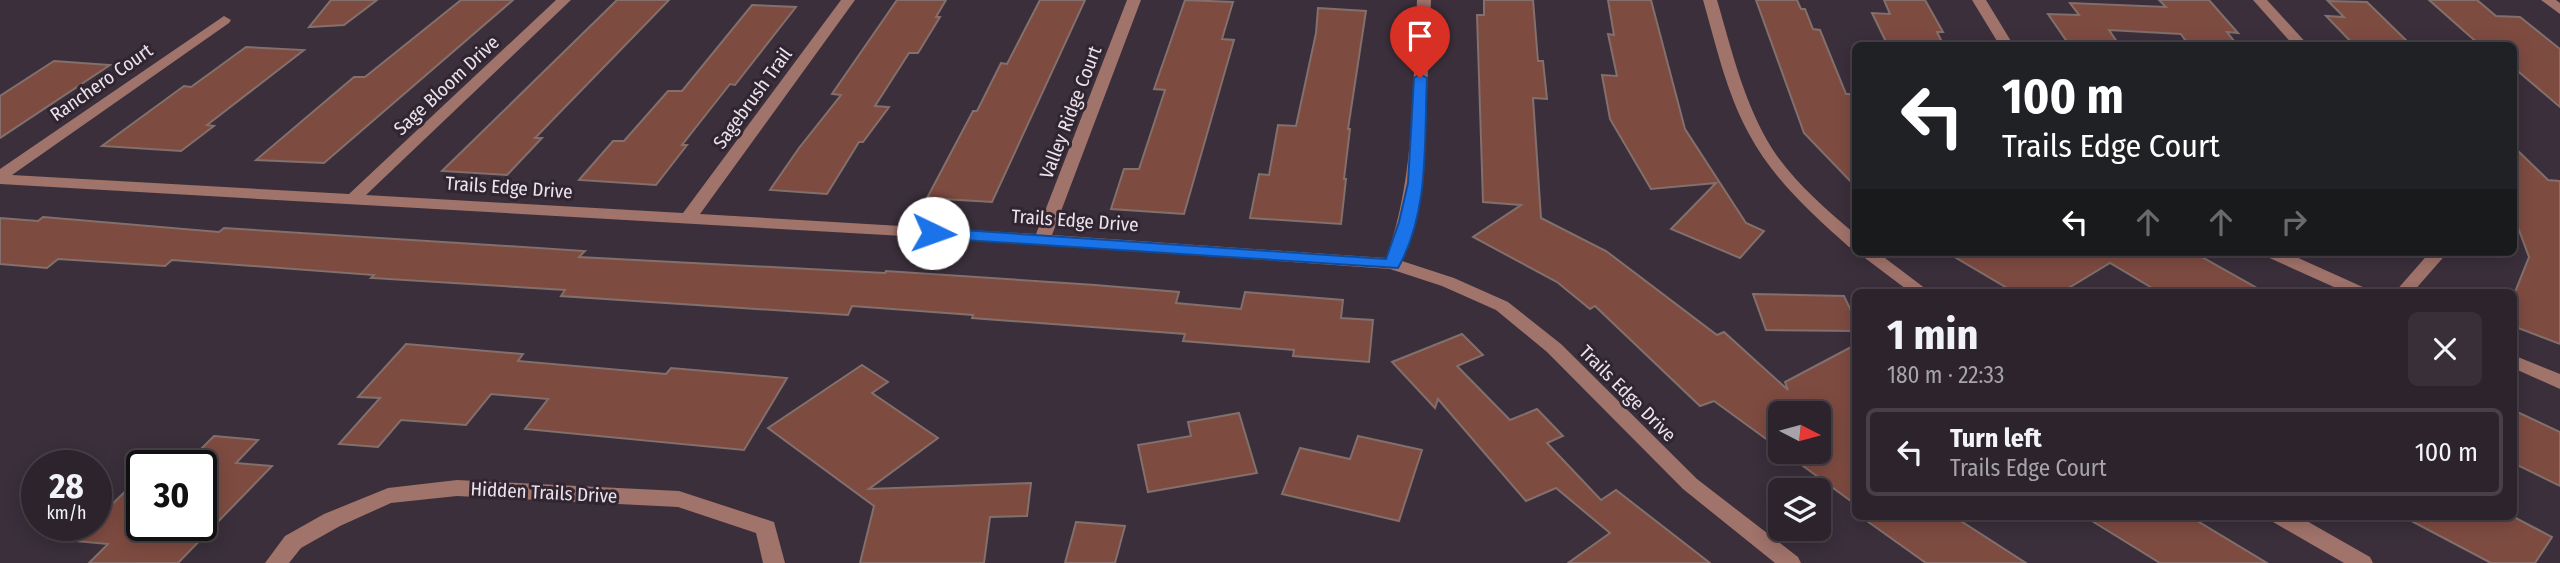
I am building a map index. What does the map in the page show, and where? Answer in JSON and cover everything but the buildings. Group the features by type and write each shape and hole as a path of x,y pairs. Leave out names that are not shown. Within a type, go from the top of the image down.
{"street":[{"name":"Sage Bloom Drive","path":"355,198 565,0"},
{"name":"Sagebrush Trail","path":"687,219 848,0"},
{"name":"Valley Ridge Court","path":"1042,239 1134,0"},
{"path":"1392,264 1407,222 1415,183 1424,0"},
{"path":"1710,0 1733,76 1766,150 1824,216 1852,240"},
{"path":"1979,0 2005,42"},
{"path":"2260,0 2298,42"},
{"path":"2548,0 2560,9"},
{"name":"Ranchero Court","path":"0,177 224,20"},
{"name":"Trails Edge Drive","path":"0,177 1042,239 1392,264 1448,282 1502,306 1554,348 1690,484 1790,563"},
{"path":"1872,256 1917,289"},
{"path":"2280,256 2352,289"},
{"path":"2407,289 2436,256"},
{"path":"2517,363 2560,382"},
{"name":"Hidden Trails Drive","path":"276,563 293,542 332,520 388,496 457,488 679,499 766,528 774,563"},
{"path":"2287,520 2362,563"}],"route":[{"path":"933,233 1311,256 1392,264 1407,222 1415,183 1420,78"}]}
